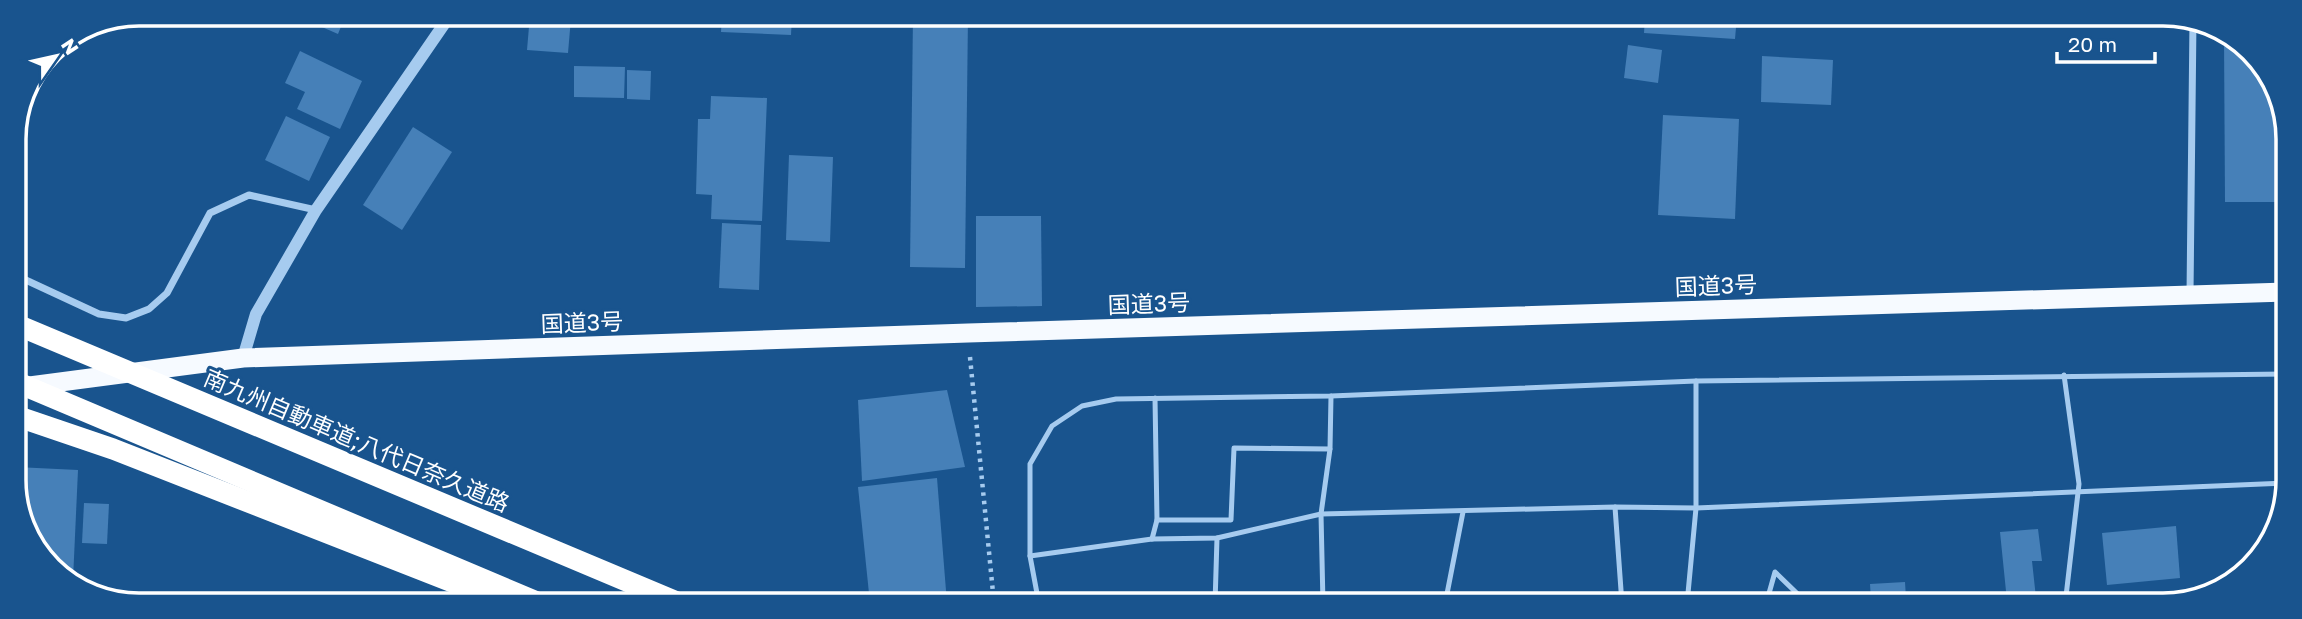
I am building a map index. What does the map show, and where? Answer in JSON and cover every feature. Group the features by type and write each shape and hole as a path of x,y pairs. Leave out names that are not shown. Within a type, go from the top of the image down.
{"highway":[{"name":"国道3号","path":"26,387 243,358 2276,292"},
{"name":"南九州自動車道;八代日奈久道路","path":"26,329 654,593"},
{"path":"26,386 515,593"},
{"path":"26,419 113,449 480,593"}],"street":[{"path":"243,358 256,314 316,210 442,26"},
{"path":"2190,295 2193,30"},
{"path":"26,280 99,314 126,318 149,309 167,293 210,213 248,195 316,210"}],"lane":[{"path":"1037,593 1030,556 1030,464 1052,426 1082,406 1116,398 1331,396 1696,381 2276,374"},
{"path":"2064,375 2079,484 2066,593"},
{"path":"1688,593 1696,508 1696,381"},
{"path":"1323,593 1321,514 1330,449 1331,396"},
{"path":"1152,539 1157,520 1155,398"},
{"path":"1157,520 1231,520 1234,448 1330,449"},
{"path":"1030,556 1152,539 1217,538 1321,514 1615,506 1696,508 2276,483"},
{"path":"1615,506 1621,593"},
{"path":"1447,593 1464,512"},
{"path":"1215,593 1217,538"},
{"path":"1769,593 1774,572 1796,593"}],"path":[{"path":"968,333 993,593"}],"building":[{"path":"320,26 341,26 338,34"},
{"path":"529,26 570,26 568,53 527,50"},
{"path":"721,26 791,26 791,35 721,32"},
{"path":"913,26 968,26 965,268 910,267"},
{"path":"1644,26 1736,26 1735,39 1644,33"},
{"path":"1628,45 1662,50 1658,83 1624,78"},
{"path":"2224,45 2243,59 2261,83 2274,117 2276,140 2276,202 2225,202"},
{"path":"300,51 362,81 340,129 297,109 305,92 285,83"},
{"path":"1762,56 1833,60 1831,105 1761,102"},
{"path":"574,66 625,67 624,98 574,97"},
{"path":"627,70 651,71 650,100 627,99"},
{"path":"711,96 767,98 762,221 711,219 712,195 696,194 698,119 710,119"},
{"path":"1663,115 1739,119 1735,219 1658,215"},
{"path":"286,116 330,137 309,181 265,160"},
{"path":"413,127 452,152 402,230 363,205"},
{"path":"789,155 833,157 830,242 786,240"},
{"path":"976,216 1041,216 1042,306 976,307"},
{"path":"722,223 761,225 759,290 719,288"},
{"path":"947,390 965,467 862,481 858,400"},
{"path":"26,467 78,470 73,571 59,560 38,530 28,502"},
{"path":"937,478 946,593 869,593 858,487"},
{"path":"84,503 109,504 107,544 82,543"},
{"path":"2176,526 2180,578 2107,585 2102,533"},
{"path":"2038,529 2042,561 2032,561 2035,593 2006,593 2000,532"},
{"path":"1905,582 1906,593 1871,593 1870,584"}]}
